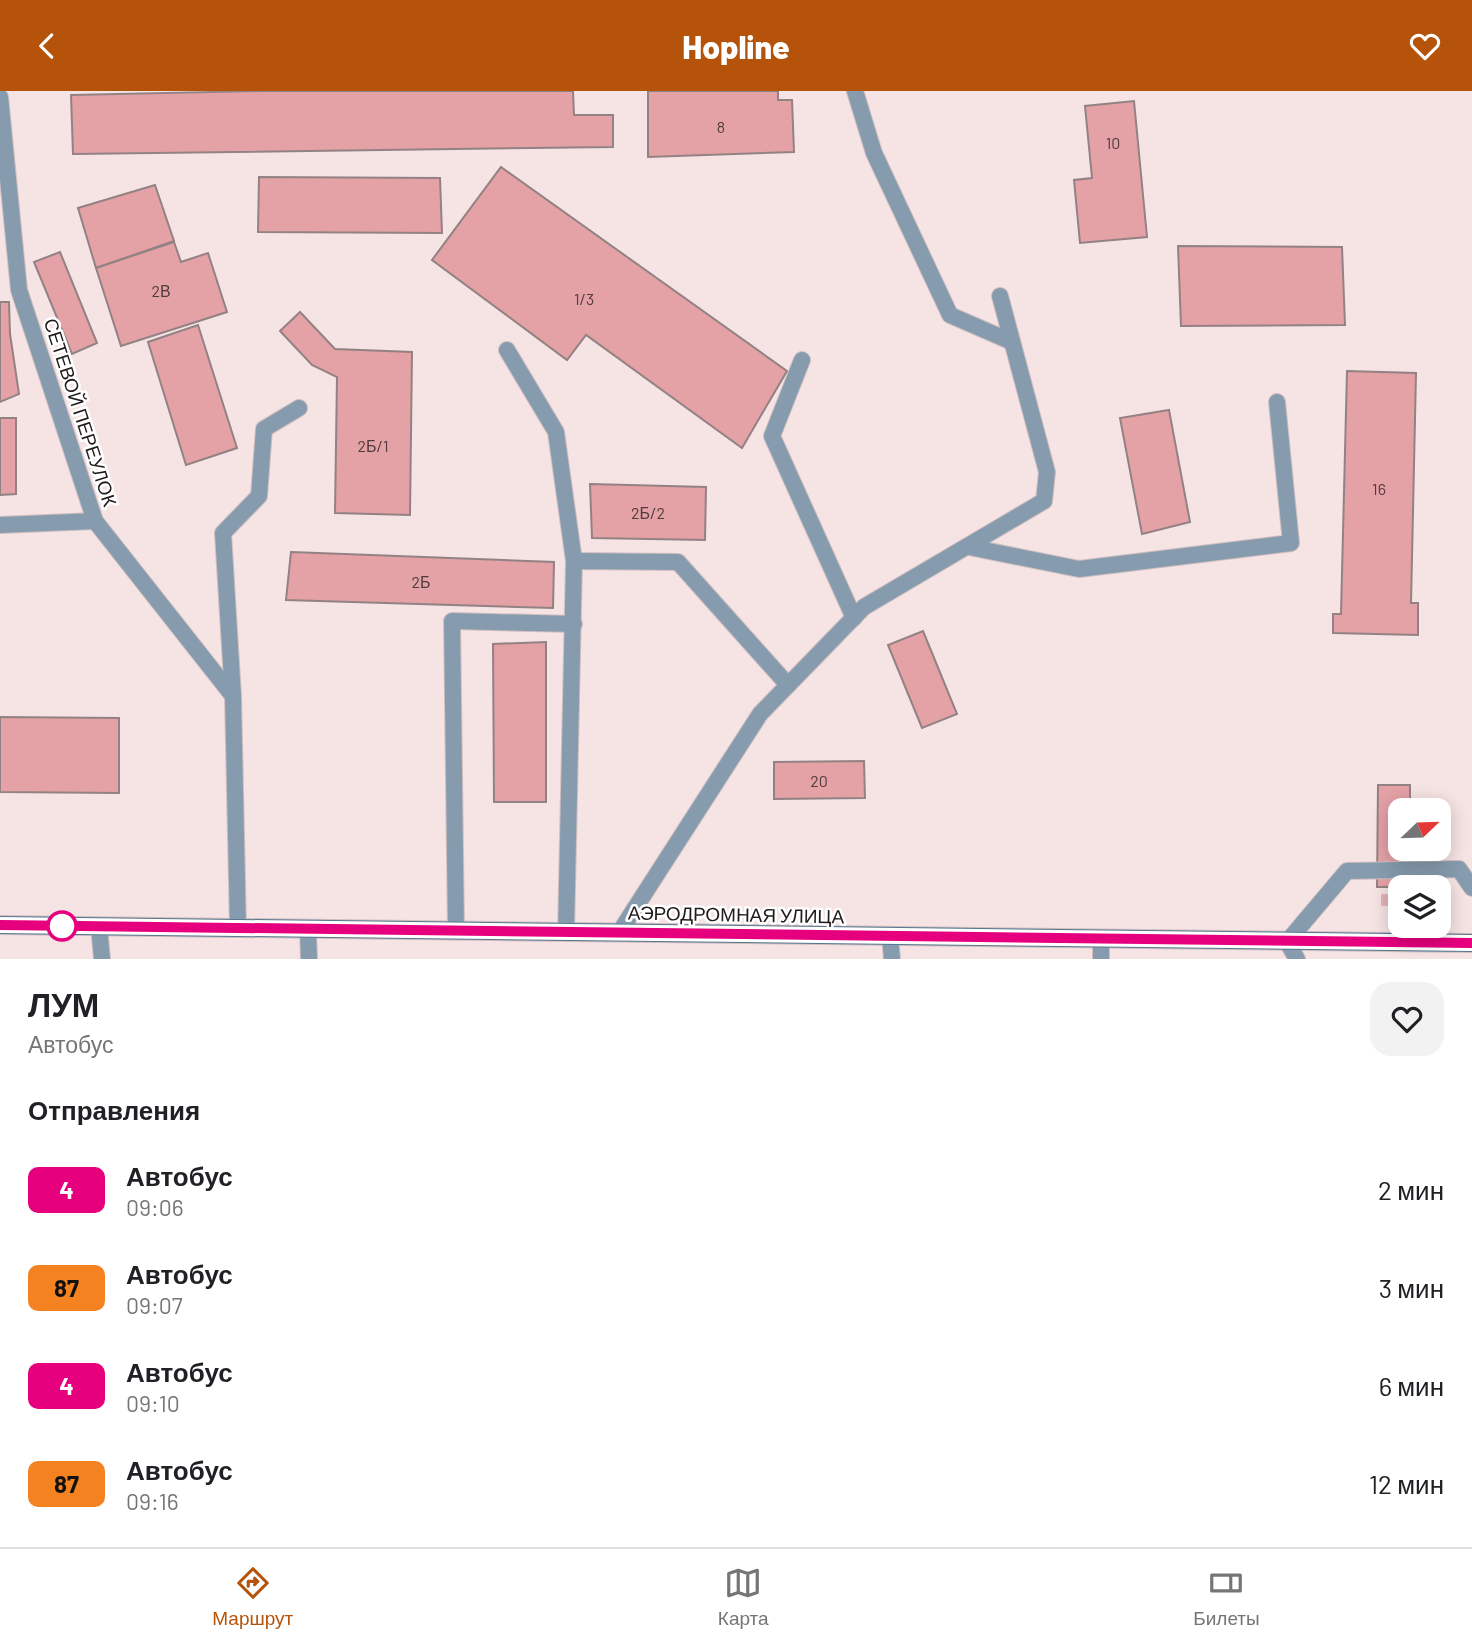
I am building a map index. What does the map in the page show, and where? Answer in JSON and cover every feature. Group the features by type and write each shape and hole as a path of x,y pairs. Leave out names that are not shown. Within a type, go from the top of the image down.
{"street":[{"name":"АЭРОДРОМНАЯ УЛИЦА","path":"0,925 1472,943"}],"lane":[{"path":"855,91 874,153 950,315 1012,342"},
{"name":"СЕТЕВОЙ ПЕРЕУЛОК","path":"0,97 19,290 95,521 233,696"},
{"path":"619,933 760,714 864,607 1044,501 1047,472 1000,296"},
{"path":"507,350 556,432 574,561 566,933"},
{"path":"802,360 772,436 854,618"},
{"path":"969,547 1079,569 1291,543 1277,402"},
{"path":"238,929 233,696 223,533 260,496 264,429 299,408"},
{"path":"0,525 95,521"},
{"path":"574,561 678,562 788,685"},
{"path":"456,931 452,621 574,625"},
{"path":"1297,959 1287,942 1347,871 1459,869 1472,888"},
{"path":"99,927 102,959"},
{"path":"308,930 309,959"},
{"path":"890,937 892,959"},
{"path":"1101,940 1101,959"}],"shaded area":[{"path":"1381,894 1388,894 1388,906 1381,906"}],"building":[{"path":"260,91 573,91 574,115 613,115 613,147 73,154 71,95"},
{"path":"648,91 778,91 778,100 792,100 794,152 648,157"},
{"path":"1134,101 1147,237 1080,243 1074,180 1092,178 1085,106"},
{"path":"501,167 787,371 742,448 586,335 567,360 432,260"},
{"path":"259,177 440,178 442,233 258,232"},
{"path":"155,185 174,241 96,268 78,208"},
{"path":"174,242 181,262 208,253 227,312 121,346 96,268"},
{"path":"1178,246 1342,247 1345,325 1181,326"},
{"path":"60,252 97,343 72,354 34,262"},
{"path":"0,302 9,302 10,334 19,394 0,402"},
{"path":"300,312 335,349 412,352 410,515 335,513 337,377 312,365 280,331"},
{"path":"198,325 237,448 186,465 148,342"},
{"path":"1347,371 1416,373 1411,603 1418,603 1418,635 1333,633 1333,614 1341,614"},
{"path":"1169,410 1190,522 1142,534 1120,418"},
{"path":"0,418 16,418 16,494 0,495"},
{"path":"590,484 706,487 705,540 592,538"},
{"path":"291,552 554,562 553,608 286,600"},
{"path":"923,631 957,714 922,728 888,645"},
{"path":"546,642 546,802 494,802 493,644"},
{"path":"0,717 119,718 119,793 0,792"},
{"path":"864,761 865,798 774,799 774,762"},
{"path":"1378,785 1410,785 1410,798 1388,798 1388,861 1409,861 1409,875 1388,875 1388,887 1377,887"}],"bus line":[{"name":"4","path":"0,925 1472,943"}]}
